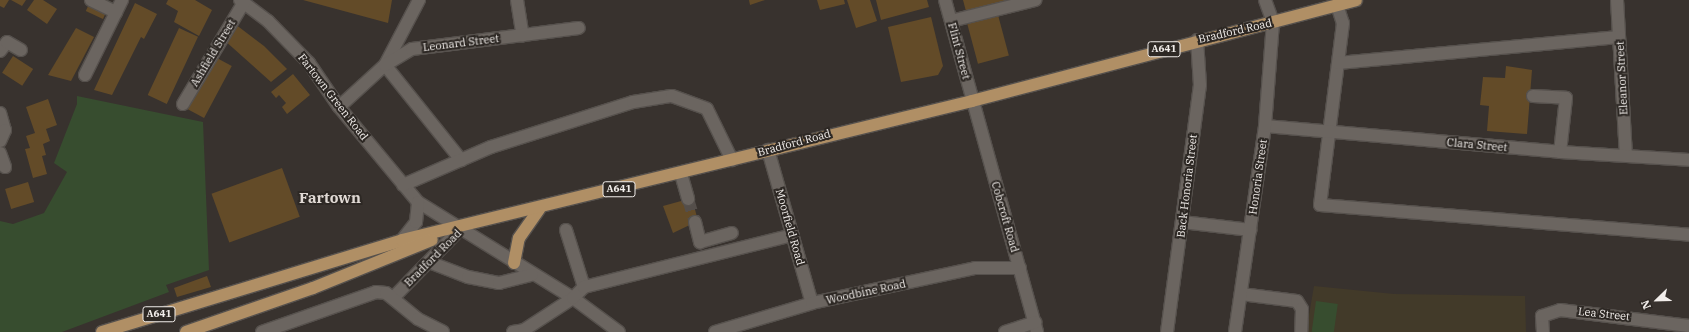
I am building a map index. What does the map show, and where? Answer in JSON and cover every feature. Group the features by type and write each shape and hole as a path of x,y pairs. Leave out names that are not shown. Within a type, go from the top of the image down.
{"main road":[{"name":"Bradford Road","path":"461,228 681,174 830,134 972,101 1197,40 1356,0"},
{"path":"514,263 519,238 539,209"},
{"name":"A641","path":"102,332 402,240 461,228"},
{"name":"A641","path":"186,332 313,288 461,228"}],"street":[{"path":"91,0 116,12"},
{"path":"85,75 122,0"},
{"path":"419,0 385,65 461,160"},
{"path":"517,0 523,36"},
{"name":"Flint Street","path":"945,0 972,101"},
{"path":"951,21 1035,0"},
{"path":"1264,0 1273,22"},
{"name":"Eleanor Street","path":"1617,0 1626,156"},
{"name":"Ashfield Street","path":"183,104 242,1"},
{"name":"Fartown Green Road","path":"242,1 309,63 339,107 418,202 461,228 532,275 573,298 619,332"},
{"path":"1338,5 1343,24 1320,205 1689,235"},
{"name":"Honoria Street","path":"1235,332 1265,126 1273,22"},
{"name":"Leonard Street","path":"339,107 385,65 412,49 579,28"},
{"path":"1338,63 1619,38"},
{"name":"Back Honoria Street","path":"1167,332 1178,259 1200,85 1197,40"},
{"path":"0,51 7,42 22,50"},
{"path":"403,185 461,160 633,102 672,96 707,110 732,160"},
{"path":"1533,96 1566,98 1560,152"},
{"name":"Cobcroft Road","path":"972,101 1036,327"},
{"path":"0,113 5,130 0,141"},
{"name":"Clara Street","path":"1265,126 1560,152 1689,160"},
{"name":"Moorfield Road","path":"772,149 793,235 812,303"},
{"path":"0,153 5,167"},
{"path":"681,174 688,199"},
{"path":"402,240 416,222 418,202"},
{"path":"694,222 700,242 732,233"},
{"path":"1182,226 1250,233"},
{"name":"Bradford Road","path":"393,298 461,228"},
{"path":"566,230 584,287"},
{"path":"513,332 524,330 573,298 584,287 793,235"},
{"path":"429,262 468,276 499,283 532,275"},
{"name":"Woodbine Road","path":"715,332 734,330 812,303 975,268 1020,268"},
{"path":"262,332 376,292 393,298 418,319 443,332"},
{"path":"1241,294 1297,301 1302,309 1301,332"},
{"name":"Lea Street","path":"1543,332 1542,316 1560,310 1689,326"},
{"path":"1005,332 1036,327"}],"shaded area":[{"path":"1314,286 1394,294 1525,296 1526,332 1306,332"}],"green space":[{"path":"77,96 203,122 209,270 166,285 169,292 62,332 0,332 0,221 13,224 44,213 67,172 54,163 77,104"},
{"path":"1316,301 1338,304 1334,332 1312,332"}],"building":[{"path":"0,0 9,0 4,8 0,6"},
{"path":"11,0 26,0 22,6"},
{"path":"34,0 43,0 57,9 47,24 27,10"},
{"path":"168,0 195,0 212,10 199,36 174,22 178,11 166,4"},
{"path":"303,0 392,0 388,23"},
{"path":"749,0 765,0 750,5"},
{"path":"817,0 844,0 845,4 820,10"},
{"path":"847,0 870,0 877,21 856,28"},
{"path":"876,0 927,0 929,7 881,20"},
{"path":"963,0 1024,0 967,15"},
{"path":"90,2 107,10 103,19 86,11"},
{"path":"135,3 157,14 144,39 141,37 112,95 94,90"},
{"path":"998,15 1009,56 978,64 967,23"},
{"path":"931,17 943,66 938,75 901,82 888,27"},
{"path":"235,24 264,46 287,69 271,82 224,40"},
{"path":"76,28 94,37 71,81 48,75"},
{"path":"179,28 198,37 167,104 148,95"},
{"path":"13,56 33,69 22,86 2,73"},
{"path":"215,57 232,66 204,118 187,109"},
{"path":"1506,66 1532,70 1527,134 1487,131 1489,106 1480,105 1483,77 1505,78"},
{"path":"293,74 310,95 287,114 282,107 286,103 279,95 276,98 271,92"},
{"path":"48,99 57,125 46,129 50,141 43,144 46,155 42,156 47,174 33,178 25,149 30,148 26,136 35,133 26,107"},
{"path":"282,168 300,217 229,243 212,194"},
{"path":"28,182 34,202 11,209 5,189"},
{"path":"692,198 698,221 673,233 663,206"},
{"path":"207,276 211,287 177,297 174,288"}],"tunnel":[{"path":"688,199 695,222"}],"district":[{"name":"Fartown","path":"330,198"}]}
